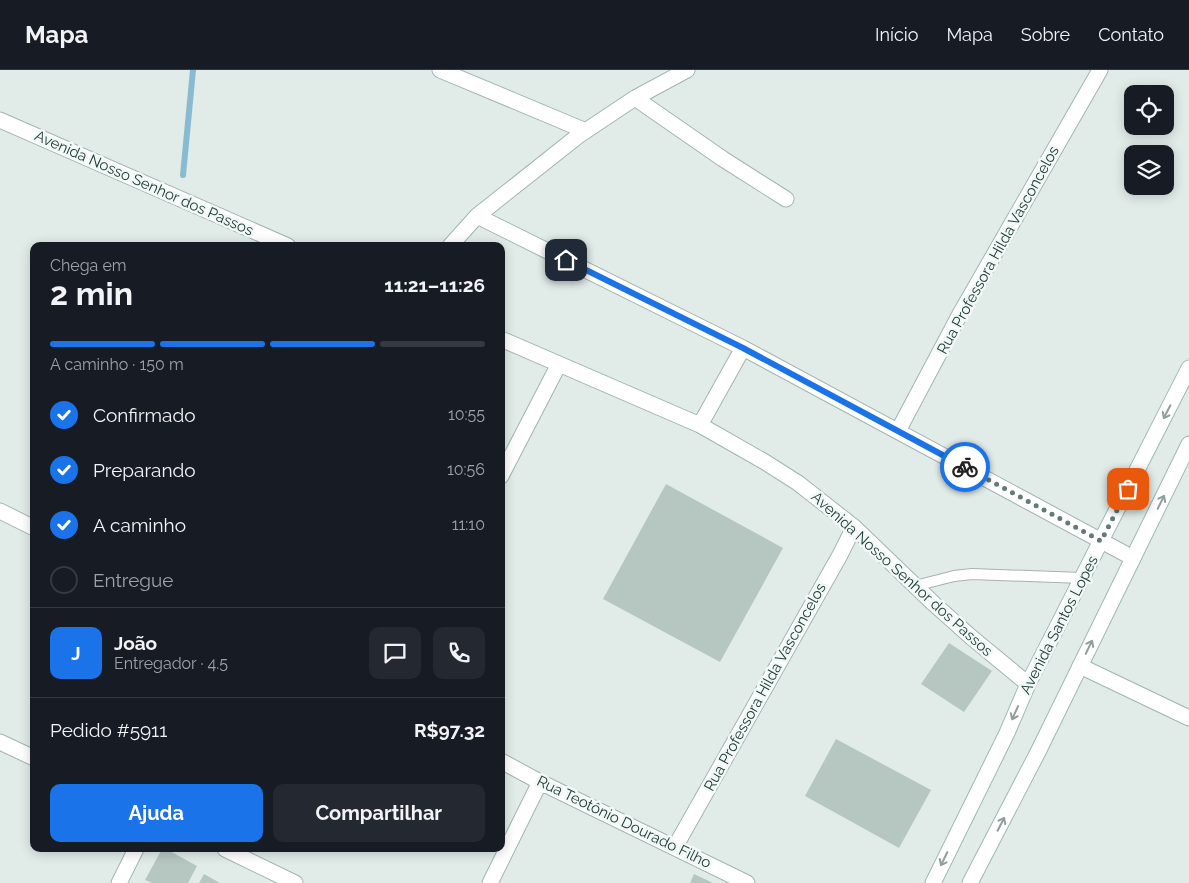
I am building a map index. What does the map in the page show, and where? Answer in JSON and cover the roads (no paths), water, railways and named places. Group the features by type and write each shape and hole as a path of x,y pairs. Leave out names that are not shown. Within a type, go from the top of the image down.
{"street":[{"path":"440,70 586,131"},
{"path":"454,242 477,216 578,136 635,98 687,70"},
{"name":"Rua Professora Hilda Vasconcelos","path":"898,431 960,314 1100,70"},
{"path":"635,98 723,159 786,199"},
{"name":"Avenida Nosso Senhor dos Passos","path":"0,120 279,242"},
{"path":"477,216 743,348 1133,558"},
{"name":"Avenida Nosso Senhor dos Passos","path":"505,341 700,425 798,483 854,527 971,637 1028,684"},
{"path":"700,425 743,348"},
{"path":"505,468 559,364"},
{"name":"Avenida Santos Lopes","path":"933,883 1007,733 1028,684 1189,368"},
{"path":"970,883 1038,752 1189,444"},
{"path":"0,511 30,526"},
{"name":"Rua Professora Hilda Vasconcelos","path":"675,847 854,527"},
{"path":"1080,666 1189,718"},
{"path":"0,742 30,756"},
{"name":"Rua Teotônio Dourado Filho","path":"505,763 747,883"},
{"path":"490,883 540,782"},
{"path":"119,883 134,852"},
{"path":"231,852 295,883"}],"lane":[{"path":"915,586 954,576 972,574 1082,578"}],"waterway":[{"path":"183,175 193,70"}]}
